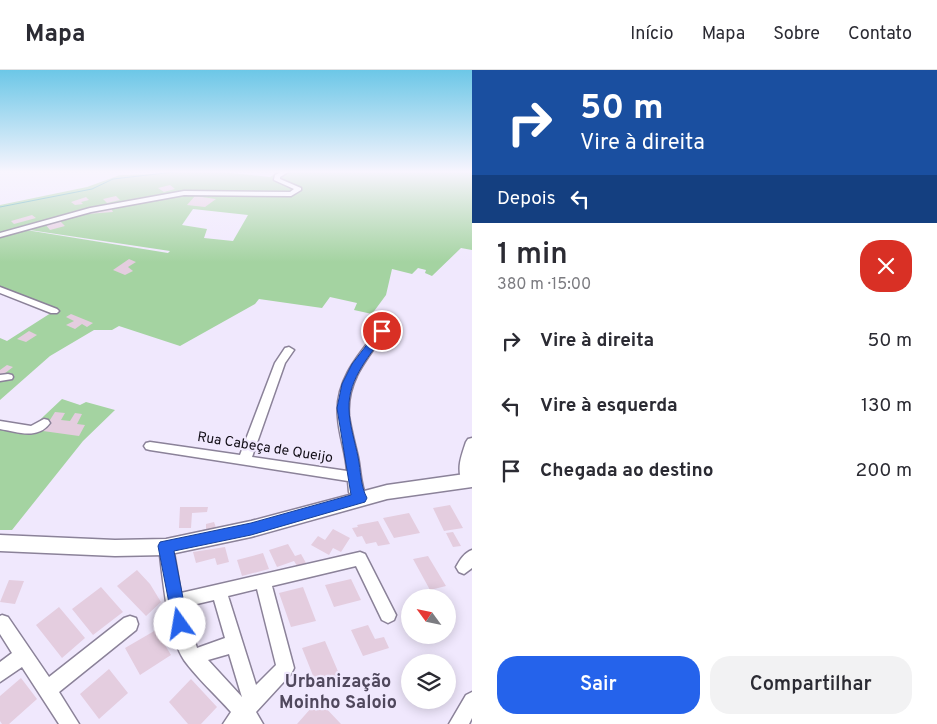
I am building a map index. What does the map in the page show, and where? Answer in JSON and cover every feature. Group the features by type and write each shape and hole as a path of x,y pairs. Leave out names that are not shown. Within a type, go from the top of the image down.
{"main road":[{"path":"0,543 115,548 166,546 251,529 360,498 408,488 470,480"}],"street":[{"path":"0,235 90,210 137,202"},
{"path":"0,290 54,311"},
{"path":"360,498 356,492 354,466 343,408 348,384 357,364 382,331"},
{"path":"245,460 280,363 289,350"},
{"path":"0,425 33,430 44,423"},
{"path":"470,480 465,466 472,442"},
{"name":"Rua Cabeça de Queijo","path":"150,446 354,477"},
{"path":"166,546 184,641 190,653 243,720 286,668 263,581 360,559 388,615"},
{"path":"182,600 257,582"},
{"path":"219,591 250,694"},
{"path":"2,623 70,724"},
{"path":"47,690 130,624"},
{"path":"203,653 235,644"},
{"path":"0,673 24,655"},
{"path":"458,724 472,700"}],"green space":[{"path":"17,202 472,202 472,250 461,248 432,276 425,273 426,270 418,268 412,274 392,269 386,295 372,314 354,310 357,303 330,297 322,308 259,299 255,304 180,346 119,326 112,330 94,330 50,356 0,400 0,338 7,341 54,311 0,289 0,235 20,229 168,253 170,251 23,229 70,216 74,217 91,209 0,234 0,205","holes":["193,209 248,215 233,241 204,238 207,229 182,225"]},
{"path":"62,399 80,405 86,402 115,410 83,441 12,530 0,530 0,427 27,432"}],"building":[{"path":"71,202 83,202 81,202 83,204 75,205"},
{"path":"190,202 213,202 205,207 187,205"},
{"path":"111,208 113,212 87,214 86,212"},
{"path":"32,215 36,218 14,224 11,221"},
{"path":"60,221 65,226 50,230 45,224"},
{"path":"129,259 136,262 128,267 133,271 125,275 113,270"},
{"path":"71,314 93,323 87,327 82,324 75,329 66,325 74,321 66,317"},
{"path":"29,331 37,335 26,342 17,339"},
{"path":"7,365 13,367 0,377 0,370"},
{"path":"55,412 65,413 61,420 70,421 75,413 82,414 77,424 85,425 79,436 43,431"},
{"path":"450,505 463,528 444,531 433,508"},
{"path":"180,507 208,507 207,512 192,513 191,528 179,528"},
{"path":"409,513 420,533 394,538 383,518"},
{"path":"378,521 390,544 378,546 376,542 366,544 362,536 357,537 352,528 358,527 357,525"},
{"path":"214,522 218,533 193,537 192,533 206,529 206,524"},
{"path":"333,529 350,538 341,552 333,548 329,555 311,545 318,536 325,540"},
{"path":"453,532 461,546 453,547 446,533"},
{"path":"288,544 295,556 301,554 306,563 297,566 294,561 277,567 269,550"},
{"path":"225,547 229,562 217,565 215,558 196,563 193,552"},
{"path":"263,553 269,569 242,576 237,560"},
{"path":"428,556 446,586 429,589 413,559"},
{"path":"137,570 150,584 161,602 146,616 117,586"},
{"path":"351,579 361,600 334,607 325,585"},
{"path":"9,580 24,581 15,604 0,602"},
{"path":"101,587 123,612 93,635 72,609"},
{"path":"303,587 316,621 291,627 279,593"},
{"path":"59,607 85,638 62,658 36,625"},
{"path":"368,625 375,639 384,637 389,648 363,656 351,630"},
{"path":"156,630 171,655 140,675 125,648"},
{"path":"325,641 340,676 316,683 302,648"},
{"path":"109,669 128,693 99,719 80,694"},
{"path":"21,678 37,699 9,724 2,724 0,721 0,696"},
{"path":"191,679 217,707 201,724 188,724 169,702"},
{"path":"322,704 341,724 297,724 312,707 316,711"}],"waterway":[{"path":"0,207 28,202"}],"district":[{"name":"Urbanização Moinho Saloio","path":"338,692"}],"route":[{"path":"180,624 166,546 189,543 251,529 360,498 356,492 354,466 343,408 348,384 357,364 382,331"}]}
